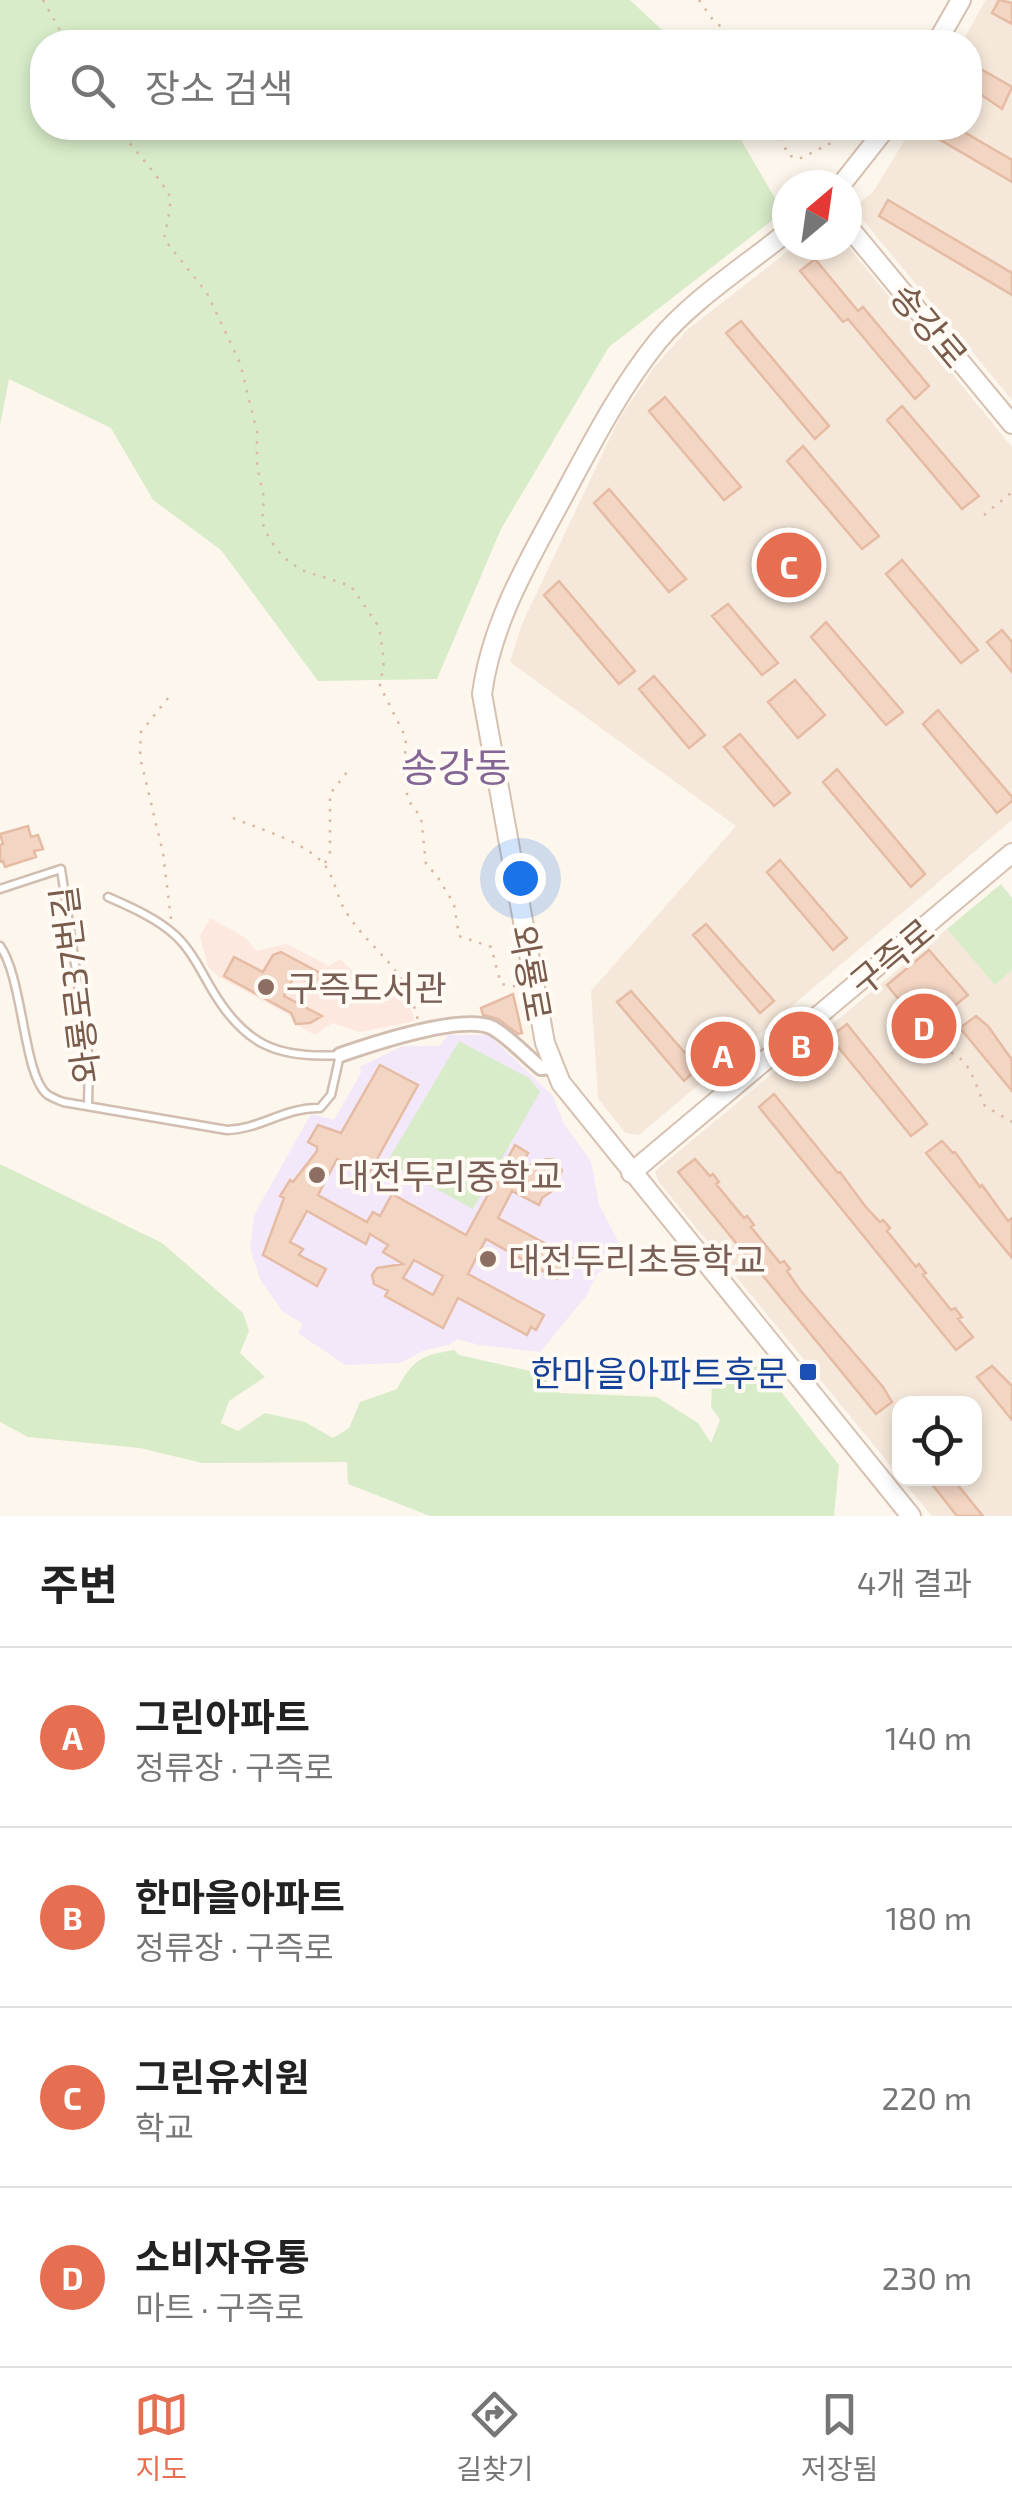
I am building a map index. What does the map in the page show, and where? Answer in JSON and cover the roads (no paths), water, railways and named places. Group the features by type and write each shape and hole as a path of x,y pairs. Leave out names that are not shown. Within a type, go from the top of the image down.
{"main road":[{"path":"944,30 962,0"},
{"path":"853,170 877,140"},
{"name":"송강로","path":"862,243 1012,424"},
{"name":"와룡로","path":"772,244 687,312 660,339 620,394 504,608 486,661 482,694 545,1043 561,1083 911,1516"},
{"name":"구즉로","path":"631,1173 1012,853"}],"street":[{"path":"340,1054 420,1032 474,1024 490,1027 541,1068 554,1067"}],"lane":[{"name":"와룡로37번길","path":"0,889 61,868 89,1059 88,1106"},
{"path":"108,897 172,933 234,1021 257,1043 293,1054 340,1054"},
{"name":"와룡로37번길","path":"0,946 16,980 40,1085 48,1095 88,1106 247,1130 287,1111 320,1108 330,1095 340,1054"}],"place":[{"name":"그린유치원","path":"789,565"},
{"name":"구즉도서관","path":"266,987"},
{"name":"소비자유통","path":"924,1026"},
{"name":"한마을아파트","path":"801,1044"},
{"name":"그린아파트","path":"723,1054"},
{"name":"대전두리중학교","path":"317,1175"},
{"name":"대전두리초등학교","path":"488,1259"},
{"name":"한마을아파트후문","path":"808,1372"}],"district":[{"name":"송강동","path":"456,766"}]}
